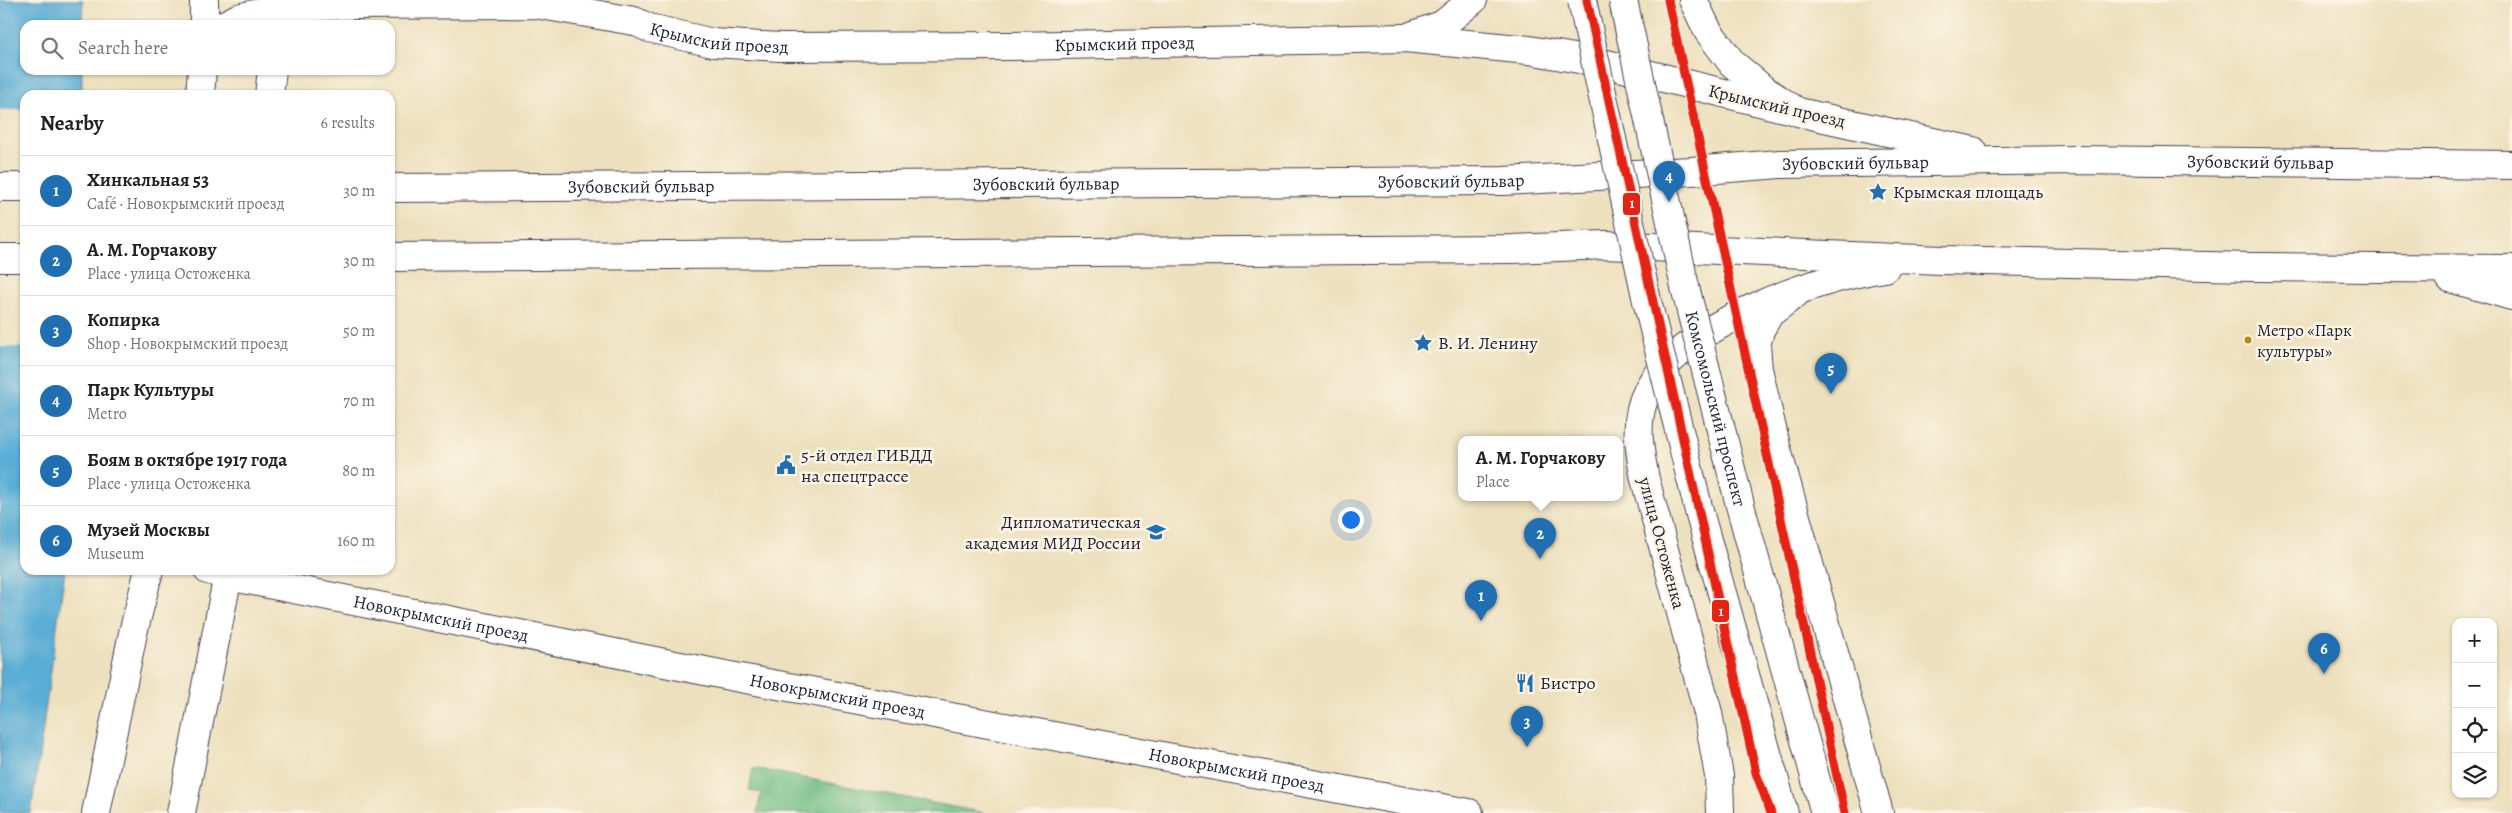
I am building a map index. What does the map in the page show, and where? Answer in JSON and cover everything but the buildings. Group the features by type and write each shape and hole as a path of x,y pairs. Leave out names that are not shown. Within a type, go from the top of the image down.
{"main road":[{"path":"204,0 204,20"},
{"path":"605,0 634,21"},
{"path":"1404,38 1442,25 1473,0"},
{"path":"1582,0 1648,301 1698,506 1784,813"},
{"name":"Комсомольский проспект","path":"1623,0 1685,287 1740,505 1826,813"},
{"path":"1692,0 1708,31 1732,63 1764,90 1798,112"},
{"name":"Крымский проезд","path":"234,20 277,11 348,5 535,4 634,21 649,28 713,43 780,47 1022,46 1404,38 1529,50 1607,64 1798,112 2019,161"},
{"path":"200,90 202,75"},
{"path":"270,90 271,75"},
{"name":"Зубовский бульвар","path":"395,188 1503,181 1691,171 1780,164 2073,160 2512,165"},
{"path":"0,187 20,187"},
{"path":"395,257 1512,249 1606,246 1941,260 2242,267 2512,269"},
{"path":"0,258 20,258"},
{"name":"улица Остоженка","path":"1720,813 1719,776 1708,713 1639,451 1638,423 1647,391 1654,380 1688,344 1739,315 1808,286 1866,271 1941,260"},
{"path":"2412,267 2512,296"},
{"path":"1808,286 1770,313 1760,330 1756,346 1758,370 1776,446 1879,813"},
{"path":"96,813 133,633 149,575"},
{"path":"181,813 221,575"},
{"name":"Новокрымский проезд","path":"237,575 735,677 1469,813"}],"green space":[{"path":"753,768 985,813 757,813 761,793 749,790"}],"water":[{"path":"0,0 83,0 82,20 20,20 20,75 82,75 82,90 20,90 20,575 64,575 31,813 0,813"}],"pier":[{"path":"0,110 20,110 20,347 0,347"}],"transit line":[{"name":"1","path":"1587,0 1756,773 1771,813"},
{"name":"1","path":"1668,0 1845,813"}],"place":[{"name":"Крымская площадь","path":"1878,192"},
{"name":"Парк Культуры","path":"1669,202"},
{"name":"Метро «Парк культуры»","path":"2248,340"},
{"name":"В. И. Ленину","path":"1423,343"},
{"name":"Боям в октябре 1917 года","path":"1831,394"},
{"name":"5-й отдел ГИБДД на спецтрассе","path":"786,465"},
{"name":"Дипломатическая академия МИД России","path":"1156,532"},
{"name":"А. М. Горчакову","path":"1540,559"},
{"name":"Хинкальная 53","path":"1481,621"},
{"name":"Музей Москвы","path":"2324,674"},
{"name":"Бистро","path":"1525,683"},
{"name":"Копирка","path":"1527,747"}]}
